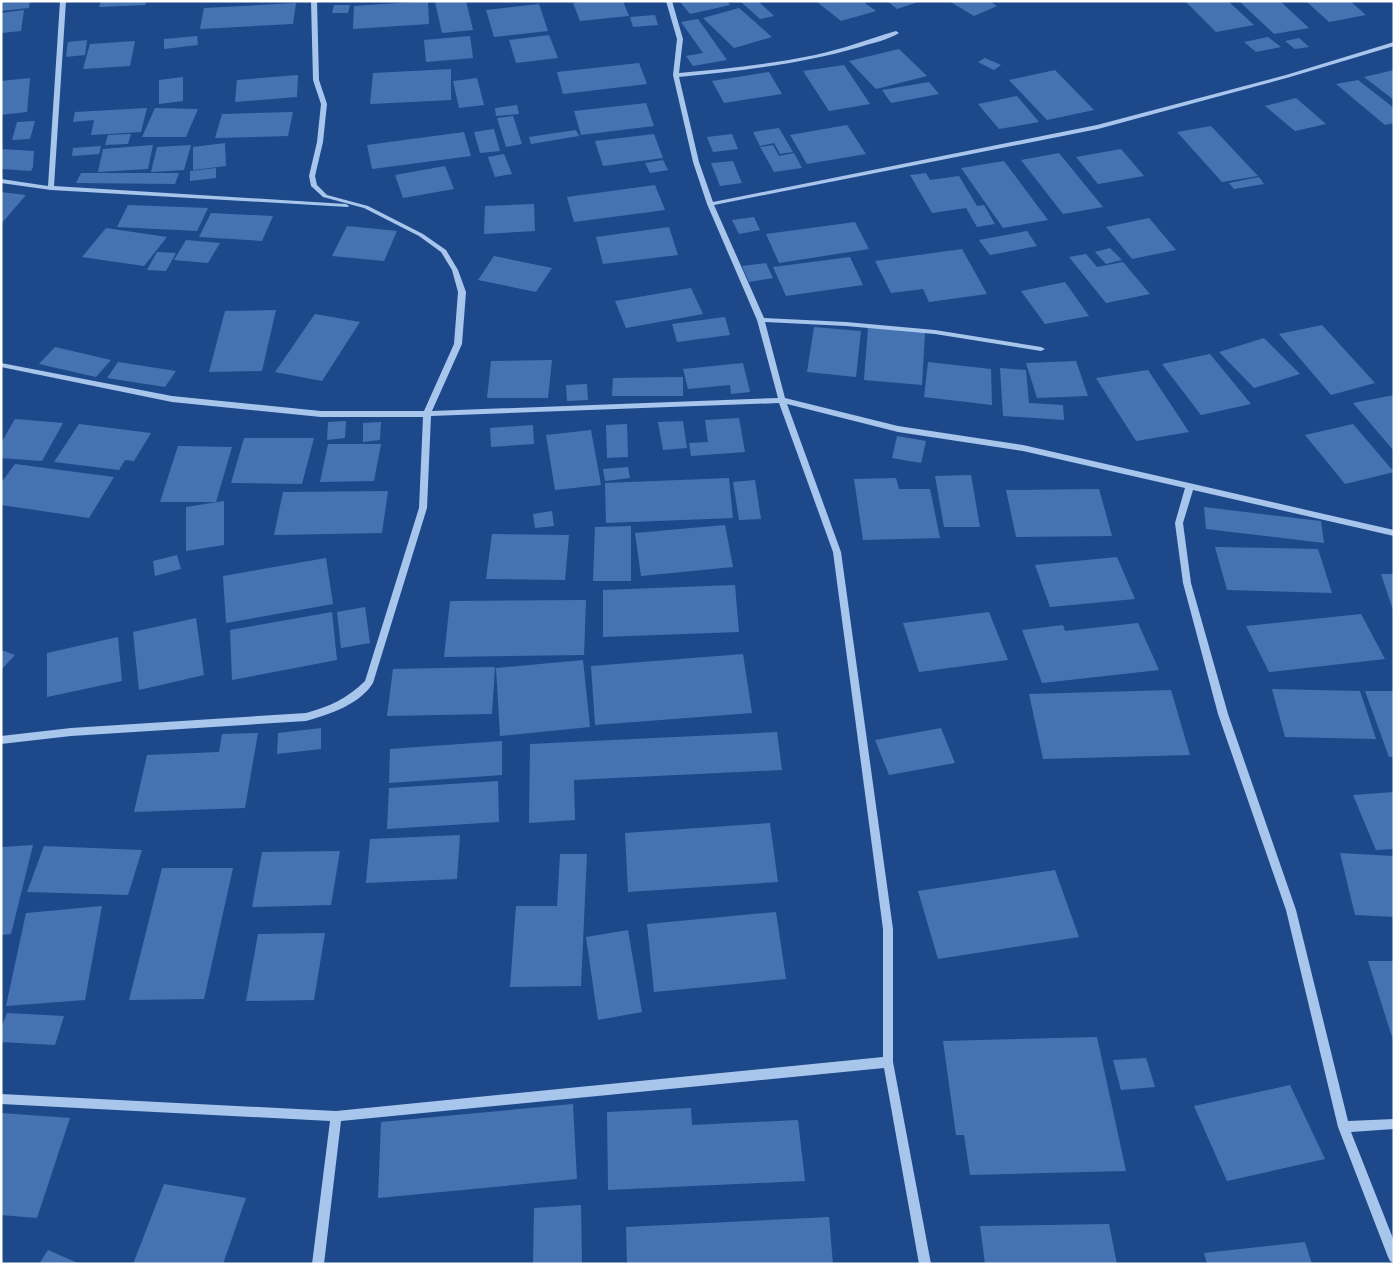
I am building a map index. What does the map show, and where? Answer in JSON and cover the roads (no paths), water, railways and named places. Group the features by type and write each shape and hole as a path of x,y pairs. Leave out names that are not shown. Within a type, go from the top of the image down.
{"street":[{"path":"52,188 64,1"},
{"path":"1,740 71,732 306,717 335,709 354,698 369,683 423,508 427,414 458,344 462,292 455,270 444,251 422,235 366,207 324,196 314,186 312,176 320,142 324,104 316,80 314,1"},
{"path":"669,1 680,39 676,75 696,162 710,204 761,320 782,400 837,552 888,929 888,1062 925,1264"},
{"path":"676,75 788,63 836,53 896,33"},
{"path":"710,204 1098,126 1288,76 1394,44"},
{"path":"1,181 52,188 366,207"},
{"path":"761,320 846,324 935,332 1041,348"},
{"path":"1,374 4,366 172,399 321,414 427,414 782,400 898,429 1023,448 1394,533"},
{"path":"1190,486 1179,523 1187,583 1223,714 1291,910 1344,1127 1394,1257"},
{"path":"1,1099 336,1116 888,1062"},
{"path":"318,1264 336,1116"},
{"path":"1344,1127 1394,1124"}]}
